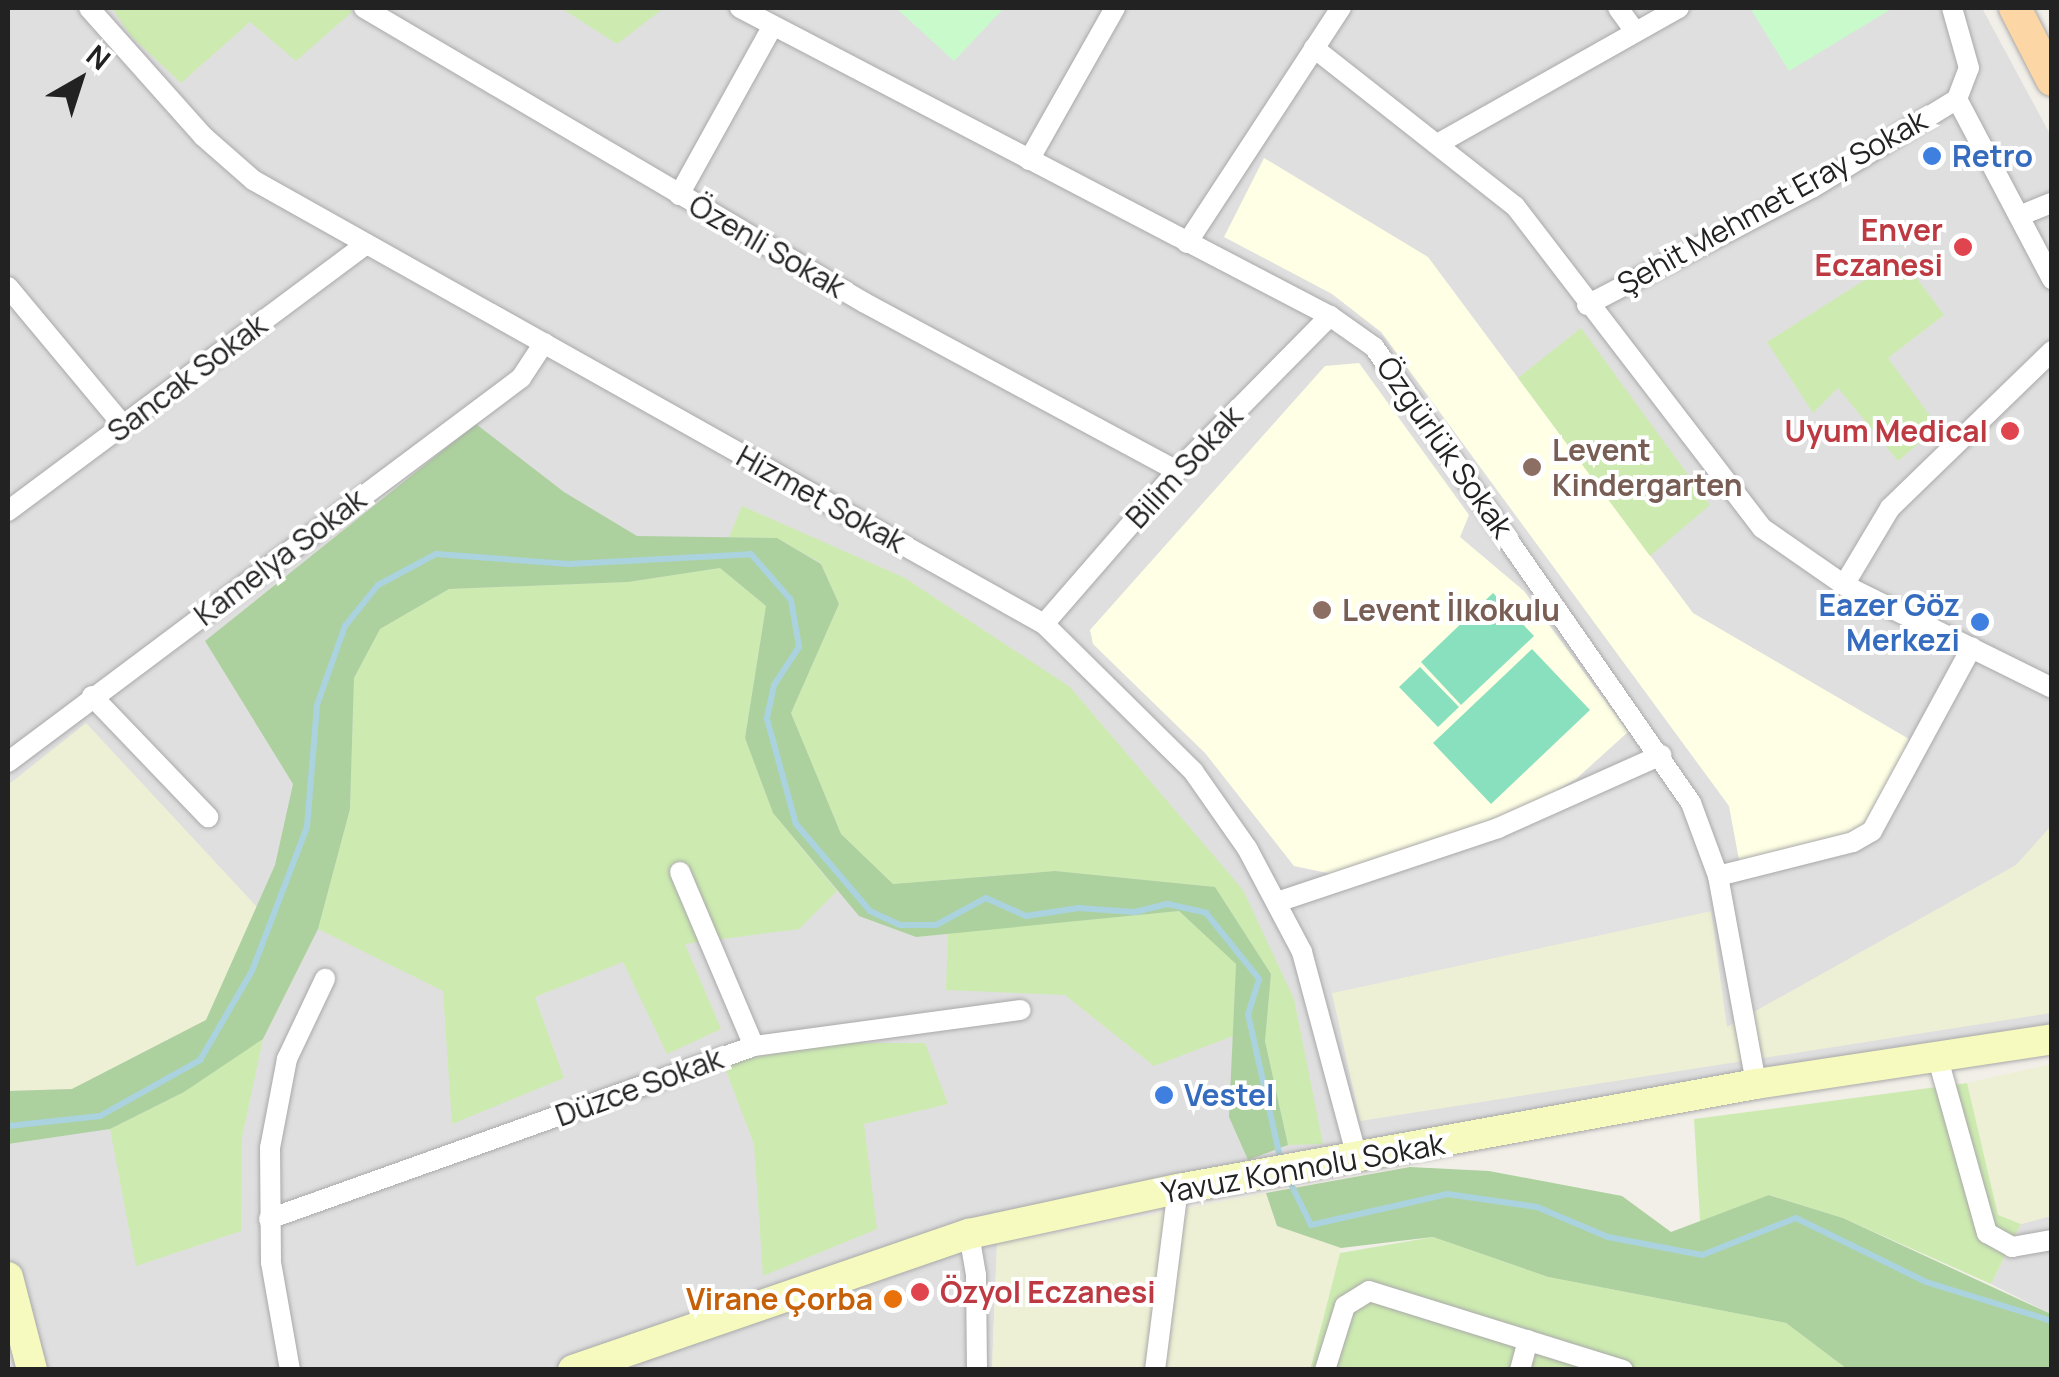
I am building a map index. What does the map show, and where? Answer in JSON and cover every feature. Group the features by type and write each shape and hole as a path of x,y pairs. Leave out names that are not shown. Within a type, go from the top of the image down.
{"main road":[{"path":"2016,8 2052,80"}],"street":[{"name":"Hizmet Sokak","path":"90,8 228,161 366,244 1044,624 1204,783 1277,902 1302,952 1358,1157"},
{"name":"Özenli Sokak","path":"364,8 679,195 1176,471"},
{"name":"Özgürlük Sokak","path":"740,8 1330,316 1380,354 1662,755 1696,811 1718,876 1756,1084"},
{"path":"1028,160 1115,8"},
{"path":"1188,243 1342,8"},
{"path":"1618,8 1633,29"},
{"path":"1441,142 1633,29 1680,8"},
{"path":"1952,8 1969,68 1957,98 2052,278"},
{"path":"679,195 772,27"},
{"path":"1314,48 1441,142 1515,206 1746,512 1844,585 2052,688"},
{"name":"Şehit Mehmet Eray Sokak","path":"1586,305 1812,188 1957,98"},
{"path":"2019,216 2052,203"},
{"name":"Sancak Sokak","path":"8,511 366,244"},
{"path":"8,286 123,425"},
{"name":"Bilim Sokak","path":"1044,624 1176,471 1330,316"},
{"name":"Kamelya Sokak","path":"8,762 521,378 544,343"},
{"path":"1844,585 1890,508 2052,351"},
{"path":"1718,876 1854,842 1872,831 1972,647"},
{"path":"92,696 208,818"},
{"path":"1277,902 1498,828 1662,755"},
{"path":"680,872 754,1046"},
{"path":"290,1370 269,1219 277,1092 325,979"},
{"name":"Düzce Sokak","path":"269,1219 754,1046 1022,1010"},
{"name":"Yavuz Konnolu Sokak","path":"574,1370 968,1234 1178,1189 1756,1084 2052,1039"},
{"path":"1938,1059 1987,1232 2012,1247 2052,1240"},
{"path":"1154,1370 1178,1189"},
{"path":"968,1234 976,1274 976,1370"},
{"path":"9,1288 32,1370"},
{"path":"1325,1370 1346,1306 1359,1293 1378,1292 1623,1370"},
{"path":"1520,1370 1528,1340"}],"shaded area":[{"path":"8,8 1982,8 2051,136 2051,1025 971,1235 997,1244 992,1369 8,1370"},
{"name":"Levent Kindergarten","path":"1264,158 1428,257 1693,613 1909,739 1875,822 1856,836 1739,860 1729,806 1381,332 1332,294 1224,237"},
{"name":"Levent İlkokulu","path":"1359,363 1469,515 1460,537 1524,591 1628,732 1576,779 1518,813 1332,874 1294,866 1205,753 1093,644 1090,630 1325,366"},
{"path":"86,723 257,907 206,1020 72,1089 8,1091 8,785"},
{"path":"1647,775 1667,787 1694,828 1711,911 1332,993 1302,901"},
{"path":"2051,826 2051,1013 1360,1121 1332,993 1711,911 1727,1027 2016,865"},
{"path":"2051,1064 2051,1216 2021,1224 1998,1216 1967,1083"},
{"path":"1266,1193 1277,1226 1341,1248 1310,1369 992,1370 997,1244"},
{"path":"2051,1216 2051,1314 1991,1284 2021,1224"}],"green space":[{"path":"112,8 348,8 352,12 296,61 250,22 181,83 131,36"},
{"path":"561,8 664,8 617,44"},
{"path":"896,8 1004,8 954,61"},
{"path":"1750,8 1893,8 1789,71"},
{"path":"1901,257 1944,315 1888,358 1938,427 1898,461 1838,388 1813,413 1767,342"},
{"path":"1581,328 1710,505 1650,556 1518,378"},
{"path":"476,424 564,492 637,536 777,538 821,564 839,604 791,713 841,834 893,884 1055,871 1215,887 1271,974 1265,1041 1288,1145 1248,1160 1229,1117 1236,964 1179,911 916,937 859,916 773,813 745,738 766,606 720,568 628,582 449,589 380,629 354,678 350,809 318,929 263,1039 184,1092 110,1129 8,1144 8,1091 72,1089 206,1020 275,865 293,784 205,641"},
{"path":"742,506 905,578 1070,687 1243,890 1294,999 1323,1144 1288,1145 1265,1041 1271,974 1215,887 1055,871 893,884 841,834 791,713 839,604 821,563 777,538 729,537"},
{"path":"720,568 766,606 745,738 773,813 837,891 799,929 685,944 721,1029 667,1054 623,962 535,997 564,1078 452,1124 443,991 318,929 350,809 354,678 380,629 449,589 628,582"},
{"path":"1493,593 1534,636 1461,705 1421,662"},
{"path":"1532,649 1590,710 1491,804 1433,743"},
{"path":"1420,667 1459,707 1438,727 1399,687"},
{"path":"1179,911 1236,963 1233,1036 1154,1066 1065,995 946,990 948,933"},
{"path":"263,1039 242,1137 241,1231 136,1266 110,1129 184,1092"},
{"path":"831,1043 925,1043 948,1104 864,1124 877,1229 763,1276 754,1144 723,1063"},
{"path":"1967,1083 1998,1215 2021,1224 1991,1284 1843,1218 1770,1195 1700,1221 1694,1119"},
{"path":"1410,1167 1489,1171 1622,1196 1671,1232 1769,1195 1843,1218 2051,1314 2051,1369 1847,1369 1786,1323 1548,1277 1433,1237 1341,1248 1277,1226 1266,1193"},
{"path":"1433,1237 1548,1277 1786,1323 1847,1369 1310,1370 1340,1253"}],"waterway":[{"path":"8,1126 100,1116 200,1060 252,971 307,827 317,705 345,626 378,585 436,554 569,564 751,554 791,600 799,647 774,685 767,719 796,824 870,911 900,925 936,925 986,898 1026,916 1078,908 1135,912 1168,904 1206,913 1259,979 1248,1014 1281,1162"},
{"path":"1288,1178 1311,1225 1447,1194 1537,1207 1608,1237 1702,1255 1796,1218 1926,1282 2052,1321"}],"place":[{"name":"Retro","path":"1932,156"},
{"name":"Enver Eczanesi","path":"1963,247"},
{"name":"Uyum Medical","path":"2010,431"},
{"name":"Levent Kindergarten","path":"1532,467"},
{"name":"Levent İlkokulu","path":"1322,610"},
{"name":"Eazer Göz Merkezi","path":"1980,622"},
{"name":"Vestel","path":"1164,1095"},
{"name":"Özyol Eczanesi","path":"920,1292"},
{"name":"Virane Çorba","path":"893,1299"}]}
